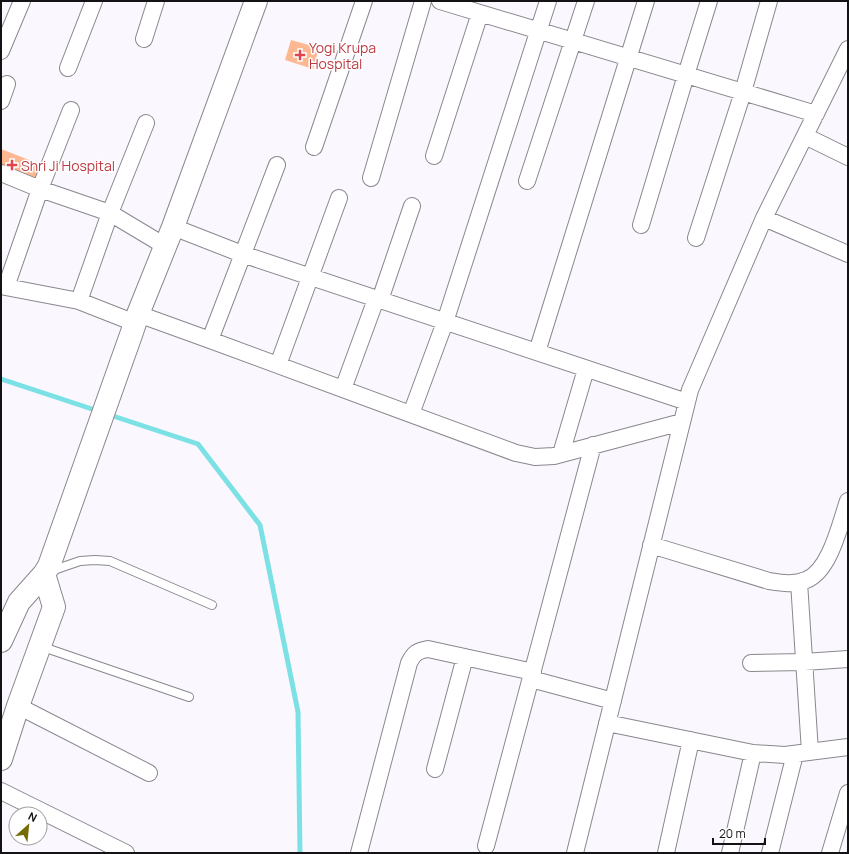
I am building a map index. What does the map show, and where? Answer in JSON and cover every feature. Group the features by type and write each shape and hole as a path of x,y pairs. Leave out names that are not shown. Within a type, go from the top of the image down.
{"main road":[{"path":"1,641 19,602 47,570 135,323 169,237 256,1"},
{"path":"1,759 18,706 54,607 47,570"}],"street":[{"path":"1,51 22,1"},
{"path":"68,68 94,1"},
{"path":"144,39 156,1"},
{"path":"314,147 364,1"},
{"path":"371,178 423,1"},
{"path":"440,1 484,9 539,31 816,114"},
{"path":"411,414 445,322 548,1"},
{"path":"527,181 586,1"},
{"path":"538,352 646,1"},
{"path":"641,225 709,1"},
{"path":"696,238 743,92 769,1"},
{"path":"434,156 484,9"},
{"path":"575,853 690,390 764,218 847,54"},
{"path":"1,101 7,84"},
{"path":"71,110 4,286 79,301 135,323 210,340 516,453 535,457 554,456 682,422"},
{"path":"79,301 110,214 146,122"},
{"path":"805,136 848,157"},
{"path":"210,340 242,254 278,165"},
{"path":"1,174 169,237 242,254 687,402"},
{"path":"278,365 339,198"},
{"path":"343,389 412,206"},
{"path":"764,218 848,254"},
{"path":"561,454 586,369"},
{"path":"486,846 593,445"},
{"path":"651,545 769,581 788,584 799,582 806,580 820,570 830,553 848,501"},
{"path":"770,853 803,753 804,662 799,582"},
{"path":"359,853 409,662 413,654 428,648 532,675 613,701"},
{"path":"435,769 465,657"},
{"path":"751,663 848,659"},
{"path":"18,706 149,773"},
{"path":"607,723 753,753 785,755 848,747"},
{"path":"666,853 691,740"},
{"path":"730,853 753,753"},
{"path":"1,791 126,853"},
{"path":"830,853 848,793"}],"lane":[{"path":"47,570 80,561 110,561 212,605"},
{"path":"39,646 189,697"}],"building":[{"path":"291,40 319,48 313,69 285,60"},
{"path":"1,149 42,165 35,183 1,170"}],"waterway":[{"path":"1,379 98,411"},
{"path":"107,414 198,444 260,525 298,712 300,853"}],"place":[{"name":"Yogi Krupa Hospital","path":"300,55"},
{"name":"Shri Ji Hospital","path":"12,165"}]}
